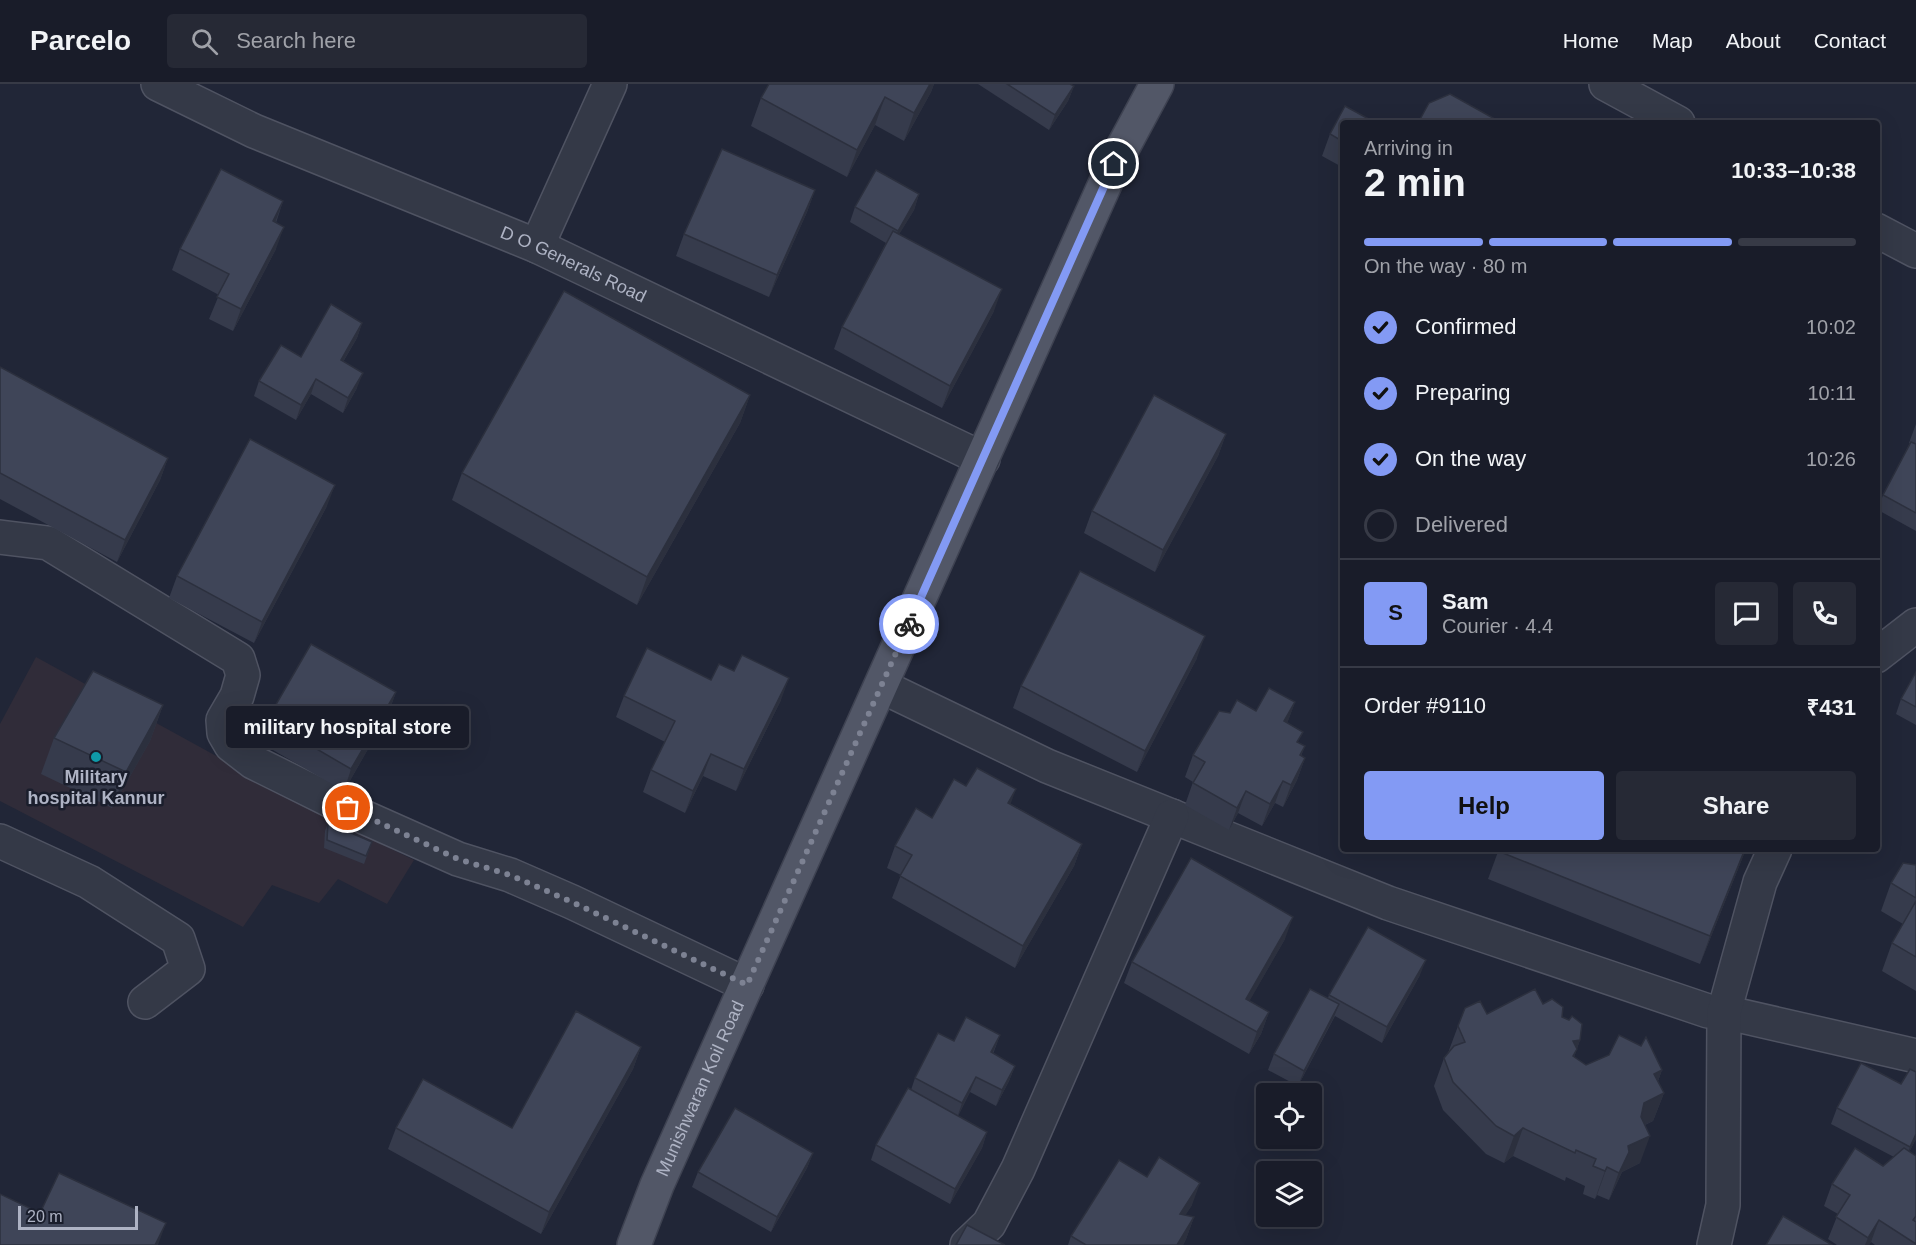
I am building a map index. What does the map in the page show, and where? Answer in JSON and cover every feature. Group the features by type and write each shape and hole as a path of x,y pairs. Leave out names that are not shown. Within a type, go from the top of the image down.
{"main road":[{"name":"Munishwaran Koil Road","path":"634,1245 657,1185 1114,164 1158,84"}],"street":[{"name":"D O Generals Road","path":"158,84 254,131 537,246 983,459"},
{"path":"537,246 610,84"},
{"path":"1606,84 1672,120"},
{"path":"1880,232 1916,251"},
{"path":"0,537 48,543 238,658 243,675 237,696 223,720 224,733 231,745 253,762 397,832 458,859 510,875 572,902 747,985"},
{"path":"1880,653 1916,624"},
{"path":"881,686 1047,766 1388,903 1708,1011 1724,1012 1916,1056"},
{"path":"967,1245 989,1224 1018,1169 1172,816"},
{"path":"0,841 88,882 178,939 188,969 145,1002"},
{"path":"1713,1245 1723,1204 1724,1012 1760,882 1774,852"}],"shaded area":[{"path":"36,657 342,825 414,860 387,904 338,879 319,903 272,885 243,927 0,801 0,724"}],"building":[{"path":"769,84 930,84 914,113 885,97 857,150 761,98"},
{"path":"1007,84 1070,84 1074,86 1055,115"},
{"path":"1450,94 1497,120 1420,120 1429,103"},
{"path":"1345,106 1371,120 1340,120 1340,140 1330,134"},
{"path":"722,149 815,190 777,275 684,234"},
{"path":"221,169 283,201 273,221 284,227 241,309 217,297 229,274 180,249"},
{"path":"876,170 919,194 898,231 855,207"},
{"path":"893,231 1002,289 950,386 842,327"},
{"path":"564,291 750,395 647,577 462,473"},
{"path":"331,304 362,323 341,360 363,373 348,398 316,379 301,405 259,381 281,345 301,357"},
{"path":"0,367 168,458 125,540 0,473"},
{"path":"1154,395 1226,434 1163,550 1092,511"},
{"path":"250,439 335,485 262,622 177,576"},
{"path":"1911,442 1916,444 1916,513 1883,495"},
{"path":"1080,571 1205,636 1145,751 1021,686"},
{"path":"311,644 396,692 351,769 267,720"},
{"path":"647,648 711,680 719,664 734,671 742,655 789,678 744,769 711,754 693,791 651,770 675,721 624,696"},
{"path":"93,671 163,705 126,772 54,738"},
{"path":"1916,672 1916,707 1901,699"},
{"path":"1269,688 1295,702 1284,721 1303,732 1297,742 1305,746 1300,755 1305,758 1291,785 1283,781 1270,804 1246,791 1237,808 1193,783 1205,762 1193,755 1219,711 1230,713 1237,700 1256,711"},
{"path":"977,768 1016,789 1008,803 1082,844 1023,946 900,876 912,855 895,846 916,808 932,818 954,779 966,786"},
{"path":"328,823 372,842 366,856 327,840"},
{"path":"1500,852 1744,852 1710,936"},
{"path":"1191,858 1293,917 1246,999 1269,1012 1257,1032 1132,962"},
{"path":"1903,863 1916,865 1916,898 1891,883"},
{"path":"1916,901 1916,957 1892,943"},
{"path":"1368,927 1426,960 1387,1027 1329,995"},
{"path":"1310,989 1339,1004 1304,1071 1274,1054"},
{"path":"1535,989 1543,1004 1552,999 1563,1007 1562,1017 1569,1020 1572,1016 1582,1024 1580,1040 1573,1041 1577,1049 1573,1056 1586,1065 1609,1055 1619,1035 1641,1046 1646,1037 1662,1070 1654,1074 1664,1093 1644,1103 1641,1117 1650,1136 1628,1146 1629,1152 1619,1173 1607,1167 1605,1171 1593,1166 1596,1159 1576,1150 1575,1153 1523,1128 1514,1136 1496,1126 1453,1082 1444,1058 1454,1046 1465,1042 1458,1026 1465,1008 1480,1001 1487,1014"},
{"path":"576,1011 641,1047 549,1212 396,1128 423,1079 512,1128"},
{"path":"966,1017 1000,1035 991,1052 1015,1066 1002,1090 976,1077 962,1103 915,1078 938,1033 954,1041"},
{"path":"1861,1063 1901,1084 1910,1069 1916,1072 1916,1134 1910,1147 1837,1108"},
{"path":"908,1088 987,1132 955,1189 876,1145"},
{"path":"735,1108 813,1153 777,1217 698,1172"},
{"path":"1855,1148 1883,1166 1904,1148 1916,1156 1916,1216 1913,1220 1916,1222 1916,1244 1879,1220 1868,1238 1836,1217 1850,1195 1832,1184"},
{"path":"1159,1157 1200,1183 1180,1214 1194,1217 1177,1245 1086,1245 1071,1236 1119,1160 1147,1177"},
{"path":"59,1173 166,1223 155,1245 0,1245 0,1194 40,1213"},
{"path":"1783,1216 1832,1245 1766,1245"},
{"path":"967,1225 1005,1245 956,1245"}],"way so far":[{"path":"348,808 458,859 510,875 572,902 747,985 909,624"}],"place":[{"name":"Military hospital Kannur","path":"96,757"},
{"name":"military hospital store","path":"348,808"}],"route":[{"path":"909,624 1114,164"}]}
